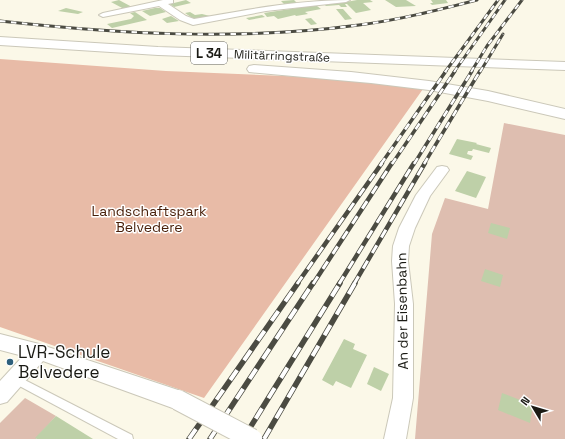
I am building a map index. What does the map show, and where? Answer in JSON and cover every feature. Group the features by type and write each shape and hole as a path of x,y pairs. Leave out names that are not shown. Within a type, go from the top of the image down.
{"highway":[{"name":"Militärringstraße","path":"0,41 158,52 565,66"},
{"name":"L 34","path":"0,54 209,67"},
{"name":"L 34","path":"418,61 565,60"},
{"name":"Militärringstraße","path":"565,76 239,68 410,83 472,93 565,114"}],"street":[{"path":"103,15 173,0"},
{"path":"161,3 183,18 193,22 266,9 346,0"},
{"name":"An der Eisenbahn","path":"395,439 403,398 404,304 400,261 401,246 407,228 423,195 442,170"},
{"path":"0,342 39,352 178,400 252,439"},
{"path":"0,395 39,352"}],"lane":[{"path":"15,379 128,439"}],"shaded area":[{"path":"504,123 565,135 565,439 415,439 432,234 445,198 488,209"},
{"path":"25,398 56,416 36,438 37,439 0,439 0,423"}],"green space":[{"name":"Landschaftspark Belvedere","path":"0,59 166,71 333,78 423,89 204,398 0,327"}],"building":[{"path":"119,0 132,7 124,9 111,2"},
{"path":"186,0 191,3 174,7 170,4"},
{"path":"294,0 297,3 284,4 281,1"},
{"path":"357,0 370,0 373,2 363,3 371,10 356,13 347,4 345,4 347,7 341,7 339,5 326,6 323,3 333,2 335,4"},
{"path":"385,0 406,0 416,6 396,7"},
{"path":"431,0 446,0 448,3 432,5 430,3 433,3"},
{"path":"317,6 321,9 305,12 308,14 278,19 274,16 267,17 264,13"},
{"path":"66,8 83,12 78,14 58,11"},
{"path":"160,8 166,12 150,16 142,11"},
{"path":"336,9 343,9 352,19 345,20"},
{"path":"135,12 147,20 112,28 107,24 131,19 134,16 130,13"},
{"path":"190,12 195,15 202,14 210,16 195,20 185,13"},
{"path":"262,15 265,17 249,20 246,18"},
{"path":"171,16 179,21 167,23 162,19"},
{"path":"311,18 317,24 311,25 305,19"},
{"path":"457,139 477,143 476,144 491,148 489,153 473,149 472,151 468,151 467,154 473,156 471,160 449,154"},
{"path":"467,171 486,177 476,198 455,191"},
{"path":"491,223 510,228 507,239 488,233"},
{"path":"485,269 503,275 500,287 481,281"},
{"path":"344,339 355,344 353,349 367,355 351,388 336,381 333,386 322,380"},
{"path":"374,367 389,374 381,391 367,384"},
{"path":"502,393 533,405 530,423 498,410"},
{"path":"56,416 93,439 35,438"}],"railway":[{"path":"0,21 45,26 134,32 179,34 269,33 314,30 374,23 477,0"},
{"path":"445,72 498,0"},
{"path":"454,72 505,0"},
{"path":"471,72 487,46 522,0"},
{"path":"480,72 503,34"},
{"path":"381,164 446,71"},
{"path":"392,164 455,71"},
{"path":"414,164 472,71"},
{"path":"424,164 480,71"},
{"path":"297,284 382,163"},
{"path":"313,284 392,163"},
{"path":"339,284 414,163"},
{"path":"354,284 425,163"},
{"path":"189,439 298,283"},
{"path":"210,439 313,283"},
{"path":"243,439 340,283"},
{"path":"264,439 355,283"}],"place":[{"name":"LVR-Schule Belvedere","path":"10,362"}]}
